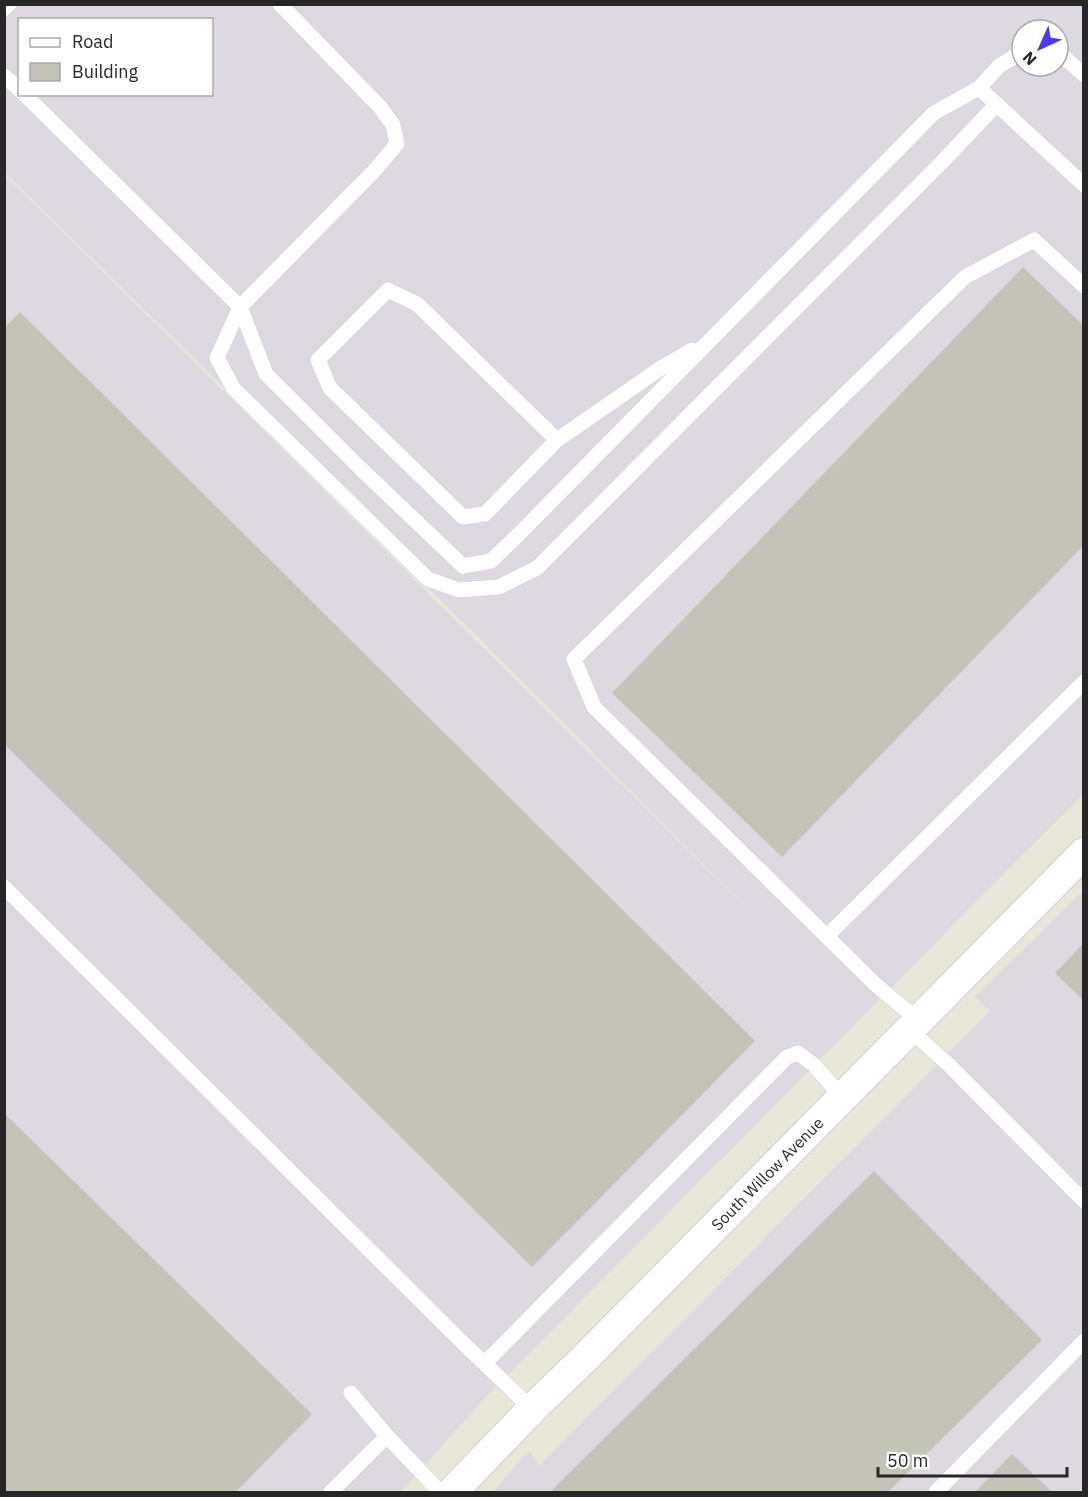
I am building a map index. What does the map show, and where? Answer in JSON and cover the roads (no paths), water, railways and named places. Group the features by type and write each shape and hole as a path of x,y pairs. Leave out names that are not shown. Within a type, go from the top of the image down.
{"street":[{"name":"South Willow Avenue","path":"452,1492 1083,853"}],"lane":[{"path":"4,9 9,4"},
{"path":"280,4 380,107 393,125 397,144 374,171 240,307 217,358 234,388 428,579 459,590 499,587 537,568 943,161 996,104"},
{"path":"463,566 491,561 934,113 979,88 999,66 1010,59"},
{"path":"1070,63 1083,75"},
{"path":"4,76 18,88"},
{"path":"979,88 1083,185"},
{"path":"26,96 240,307 266,374 463,566"},
{"path":"1083,286 1034,240 965,277 574,659 594,707 876,985 950,1066 1083,1201"},
{"path":"556,440 417,304 388,290 318,360 330,388 463,517 485,514 556,440 661,368 710,340"},
{"path":"459,590 463,566"},
{"path":"827,936 1083,682"},
{"path":"4,887 454,1335 532,1409"},
{"path":"485,1363 787,1057 798,1053 814,1065 842,1097"},
{"path":"936,1492 1083,1341"},
{"path":"351,1393 387,1436 440,1492"},
{"path":"331,1492 387,1436"}]}
